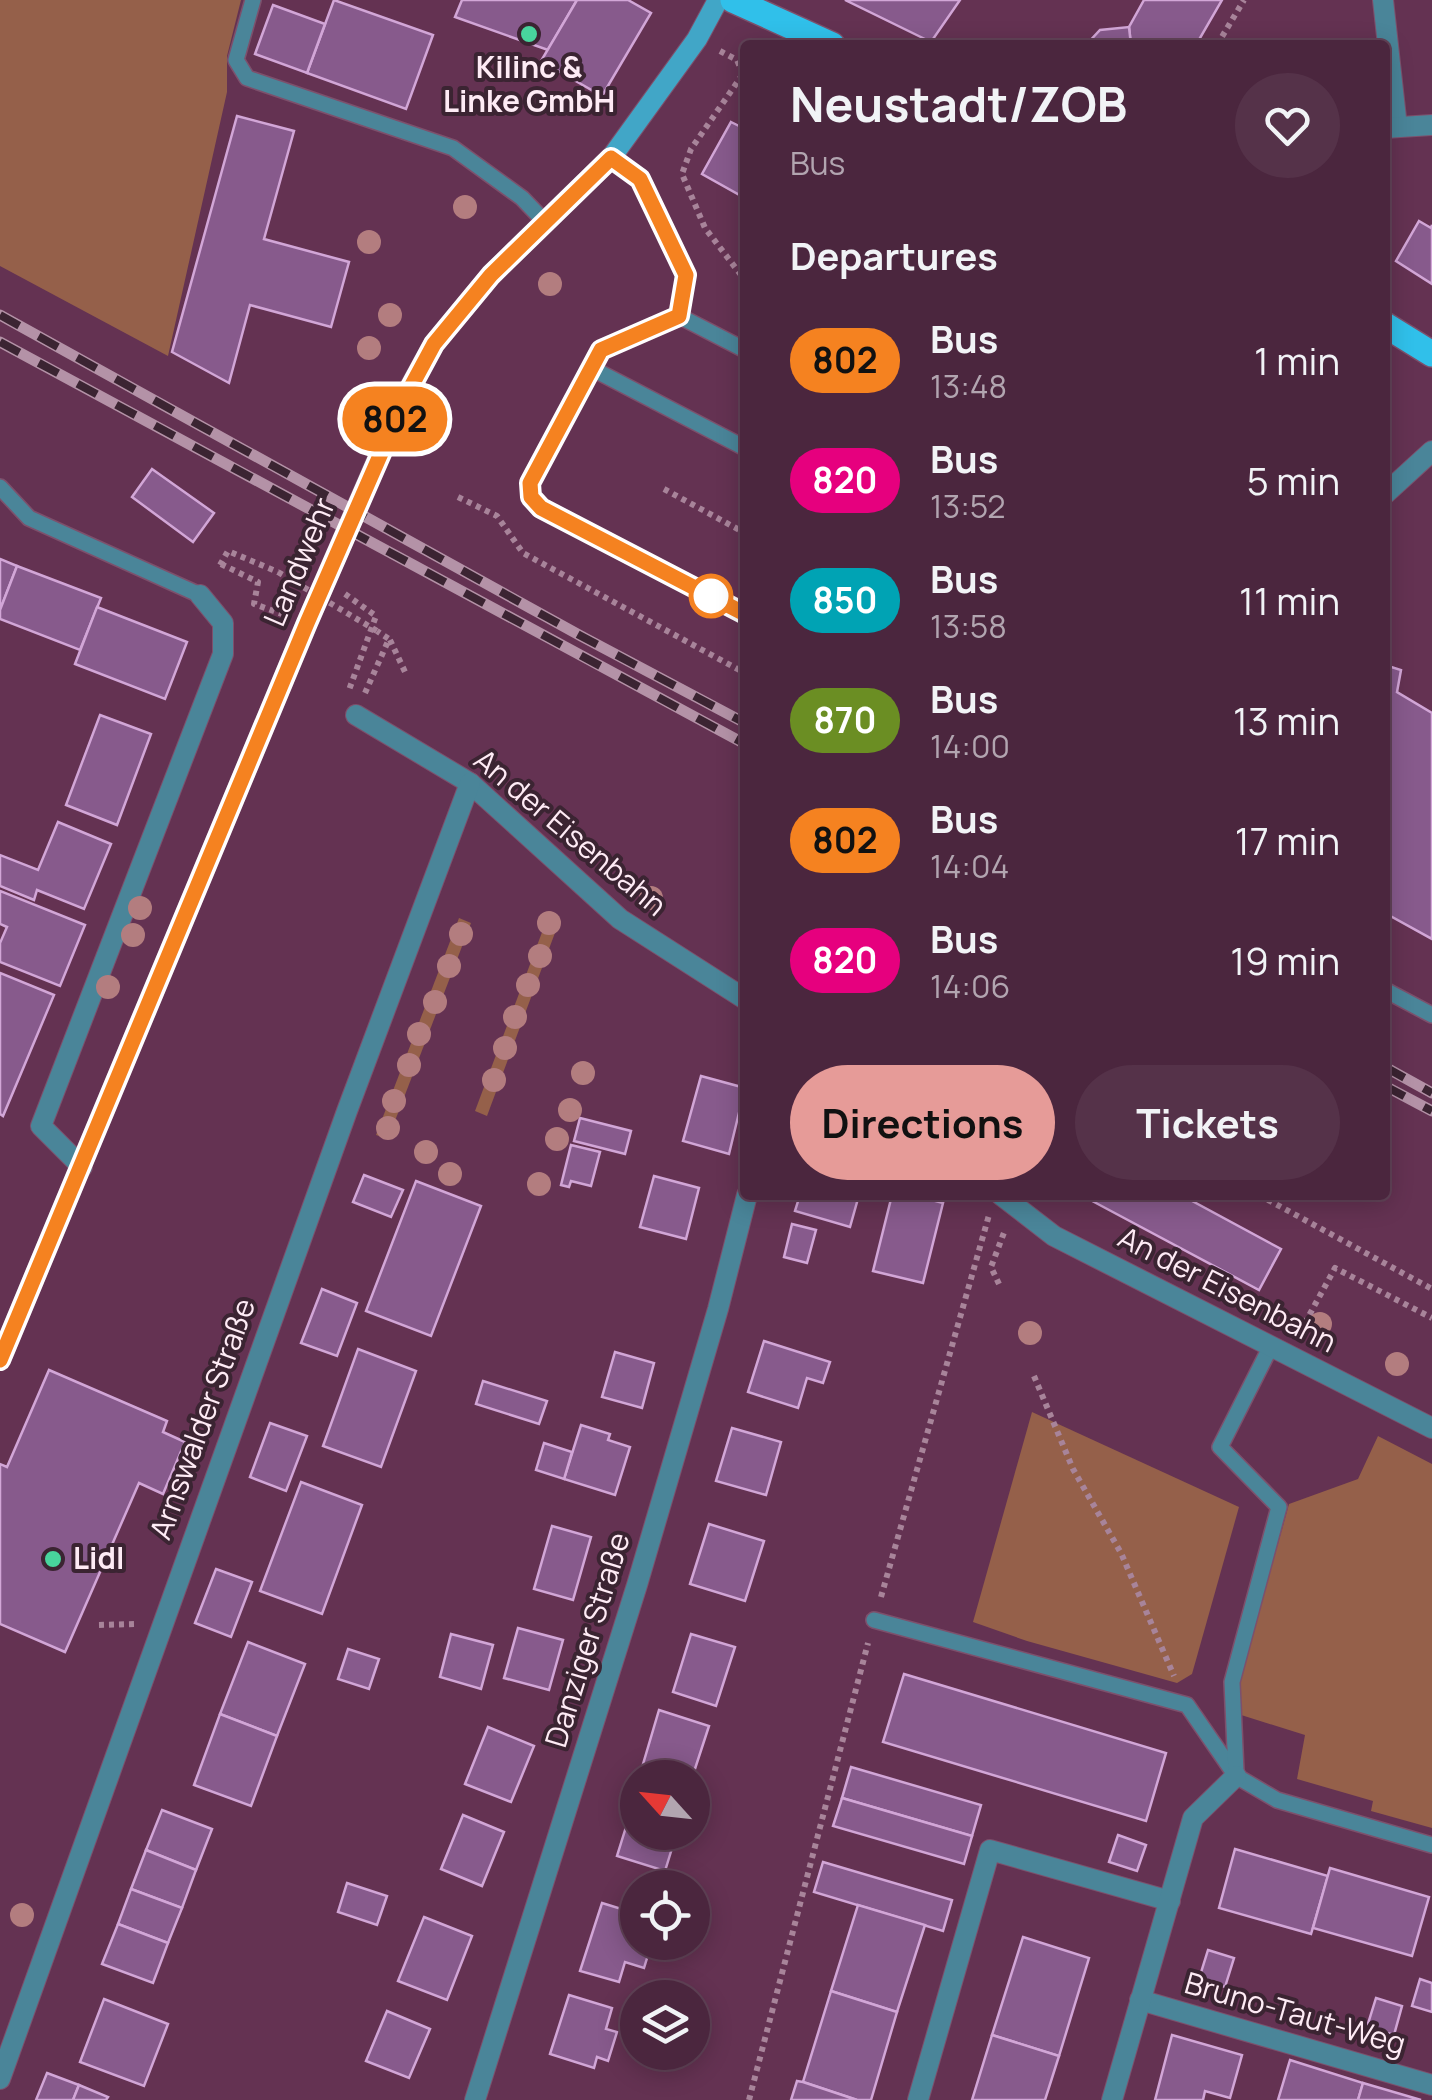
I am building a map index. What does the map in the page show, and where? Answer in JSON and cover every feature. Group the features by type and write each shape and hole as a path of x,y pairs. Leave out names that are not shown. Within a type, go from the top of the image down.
{"main road":[{"path":"733,0 821,40"},
{"path":"1390,328 1432,354"}],"street":[{"name":"Landwehr","path":"0,1360 376,459 434,344 491,275 611,158 696,38 718,0"},
{"path":"1382,0 1385,40"},
{"path":"1391,127 1432,125"},
{"path":"1390,489 1432,450"},
{"name":"Landwehr","path":"82,1167 41,1126 224,654 223,623 200,595"},
{"name":"An der Eisenbahn","path":"356,715 470,783 620,919 740,996"},
{"name":"Arnswalder Straße","path":"0,2078 346,1111 470,783"},
{"name":"Danziger Straße","path":"474,2100 642,1566 718,1309 746,1200"},
{"name":"An der Eisenbahn","path":"1008,1201 1054,1236 1432,1428"},
{"path":"1112,2100 1194,1818 1236,1776"},
{"path":"918,2100 990,1850 1170,1901"},
{"name":"Bruno-Taut-Weg","path":"1140,2000 1432,2085"}],"lane":[{"path":"253,0 236,60 248,78 453,148 522,198 544,222"},
{"path":"611,158 640,179 686,275 679,316"},
{"path":"679,316 740,347"},
{"path":"679,316 601,350 530,483 531,497 541,508 740,611"},
{"path":"591,368 740,445"},
{"path":"0,487 29,518 200,595"},
{"path":"1390,993 1432,1015"},
{"path":"1236,1776 1232,1682 1280,1507 1220,1447 1280,1350"},
{"path":"874,1620 1187,1705 1236,1776 1277,1800 1432,1845"}],"path":[{"path":"1219,40 1244,0"},
{"path":"740,78 691,149 682,174 705,228 740,270"},
{"path":"664,489 740,530"},
{"path":"458,498 497,516 522,553 740,670"},
{"path":"200,595 228,551 278,572 377,630 389,639 406,674"},
{"path":"221,564 258,582 254,604 307,623"},
{"path":"326,580 376,616 342,707 356,715 389,639"},
{"path":"1269,1200 1432,1289"},
{"path":"999,1284 990,1267 1008,1201"},
{"path":"1280,1350 1335,1268 1432,1318"},
{"path":"1034,1376 1073,1469 1121,1553 1187,1705"},
{"path":"99,1626 161,1623"}],"shaded area":[{"path":"0,0 241,0 227,56 227,92 168,356 0,266"},
{"path":"550,911 559,922 487,1116 475,1111"},
{"path":"459,918 471,923 388,1139 376,1135"},
{"path":"1032,1412 1239,1507 1192,1674 1177,1683 973,1622"},
{"path":"1378,1436 1432,1464 1432,1828 1371,1811 1373,1801 1297,1779 1305,1735 1238,1714 1239,1683 1289,1504 1358,1479"}],"building":[{"path":"334,0 433,35 406,109 307,73"},
{"name":"Kilinc & Linke GmbH","path":"462,0 577,0 548,50 455,17"},
{"path":"577,0 628,0 651,13 602,96 541,61"},
{"path":"845,0 960,0 932,40"},
{"path":"1144,0 1222,0 1199,40 1130,40 1129,27"},
{"path":"273,5 325,24 307,73 255,54"},
{"path":"1129,27 1130,40 1091,40 1100,30"},
{"path":"237,116 294,131 264,239 349,262 331,327 250,305 229,383 172,352"},
{"path":"731,122 740,126 740,195 702,174"},
{"path":"1419,221 1431,228 1432,225 1432,284 1396,261"},
{"path":"152,469 214,513 193,542 132,497"},
{"path":"0,559 17,566 0,610"},
{"path":"17,566 101,598 80,650 0,619"},
{"path":"97,607 187,642 165,699 75,664"},
{"path":"1390,667 1401,670 1397,692 1432,713 1432,939 1390,916"},
{"path":"100,715 151,734 117,825 66,805"},
{"path":"58,822 111,844 84,909 37,890 34,900 0,886 0,855 38,870"},
{"path":"0,891 85,925 60,986 0,962 0,943 7,927 0,924"},
{"path":"0,973 54,995 3,1116 0,1114"},
{"path":"701,1076 740,1087 740,1109 729,1154 683,1141"},
{"path":"580,1118 631,1131 625,1154 574,1141"},
{"path":"571,1145 600,1152 591,1186 571,1181 569,1187 561,1185"},
{"path":"364,1175 403,1190 391,1217 353,1202"},
{"path":"654,1176 699,1188 686,1239 640,1227"},
{"path":"416,1181 481,1206 431,1336 366,1311"},
{"path":"798,1200 858,1200 850,1227 795,1211"},
{"path":"891,1200 943,1203 923,1283 873,1271"},
{"path":"1090,1200 1190,1200 1281,1249 1259,1290"},
{"path":"792,1224 816,1230 807,1263 784,1257"},
{"path":"322,1289 357,1303 337,1356 301,1343"},
{"path":"764,1341 830,1362 823,1383 807,1378 798,1408 748,1392"},
{"path":"358,1349 416,1371 381,1467 323,1446"},
{"path":"615,1352 654,1363 642,1408 602,1397"},
{"name":"Lidl","path":"49,1370 167,1421 163,1432 185,1442 163,1494 139,1483 65,1652 0,1624 0,1464 7,1467"},
{"path":"483,1381 547,1401 539,1424 476,1404"},
{"path":"270,1423 307,1436 286,1491 250,1477"},
{"path":"581,1425 610,1434 608,1440 630,1447 615,1495 564,1479"},
{"path":"732,1428 781,1442 766,1495 716,1481"},
{"path":"544,1443 572,1452 564,1479 536,1470"},
{"path":"301,1482 362,1505 322,1614 260,1591"},
{"path":"709,1524 764,1541 745,1601 690,1584"},
{"path":"552,1526 591,1537 573,1600 534,1589"},
{"path":"216,1569 252,1582 231,1637 195,1623"},
{"path":"518,1628 563,1640 549,1690 504,1678"},
{"path":"451,1634 493,1645 481,1689 440,1677"},
{"path":"691,1634 735,1647 716,1706 673,1692"},
{"path":"248,1642 305,1664 277,1736 220,1714"},
{"path":"348,1649 379,1659 369,1689 338,1679"},
{"path":"904,1674 1166,1753 1146,1821 883,1742"},
{"path":"659,1710 709,1726 698,1760 644,1760"},
{"path":"220,1714 277,1736 251,1806 194,1785"},
{"path":"488,1727 534,1746 511,1802 465,1784"},
{"path":"851,1767 981,1805 972,1836 842,1798"},
{"path":"842,1798 972,1836 964,1864 833,1826"},
{"path":"162,1810 212,1829 196,1870 146,1850"},
{"path":"463,1815 504,1832 482,1886 441,1869"},
{"path":"1118,1835 1146,1845 1137,1871 1109,1862"},
{"path":"620,1846 620,1850 671,1850 665,1870 617,1856"},
{"path":"1235,1849 1328,1876 1311,1934 1219,1908"},
{"path":"146,1850 196,1870 182,1908 131,1889"},
{"path":"823,1862 952,1900 943,1931 814,1892"},
{"path":"1330,1868 1429,1897 1412,1956 1313,1928"},
{"path":"347,1883 387,1896 377,1925 338,1912"},
{"path":"131,1889 182,1908 168,1943 118,1924"},
{"path":"602,1903 620,1908 620,1960 646,1960 644,1968 625,1962 619,1982 580,1971"},
{"path":"858,1905 925,1925 897,2012 831,1991"},
{"path":"424,1917 472,1936 447,2000 398,1981"},
{"path":"118,1924 168,1943 153,1983 102,1964"},
{"path":"1023,1937 1089,1958 1059,2056 992,2035"},
{"path":"1208,1950 1234,1958 1225,1987 1199,1979"},
{"path":"1420,1979 1432,1983 1432,2012 1412,2006"},
{"path":"831,1991 897,2012 871,2100 857,2100 803,2082"},
{"path":"569,1995 612,2008 606,2029 617,2032 608,2061 597,2057 594,2068 550,2054"},
{"path":"1376,1998 1402,2006 1394,2035 1367,2027"},
{"path":"104,1999 168,2024 144,2086 80,2062"},
{"path":"387,2011 430,2029 409,2078 366,2061"},
{"path":"992,2035 1059,2056 1045,2100 972,2100"},
{"path":"1172,2035 1242,2055 1230,2098 1205,2091 1203,2100 1155,2100"},
{"path":"1290,2060 1363,2083 1358,2100 1278,2100"},
{"path":"47,2073 79,2085 73,2100 36,2100"},
{"path":"797,2081 803,2082 857,2100 791,2100"},
{"path":"1363,2083 1421,2100 1358,2100"},
{"path":"79,2085 108,2097 73,2100"}],"railway":[{"path":"0,315 740,720"},
{"path":"0,342 740,741"},
{"path":"1390,1070 1432,1093"},
{"path":"1390,1089 1432,1111"}],"bus line":[{"name":"802","path":"0,1360 376,459 406,396 434,344 491,275 611,158 640,179 686,275 679,316 601,350 530,483 531,497 541,508 740,611"}],"place":[{"name":"Kilinc & Linke GmbH","path":"529,34"},
{"name":"Lidl","path":"53,1559"}]}
